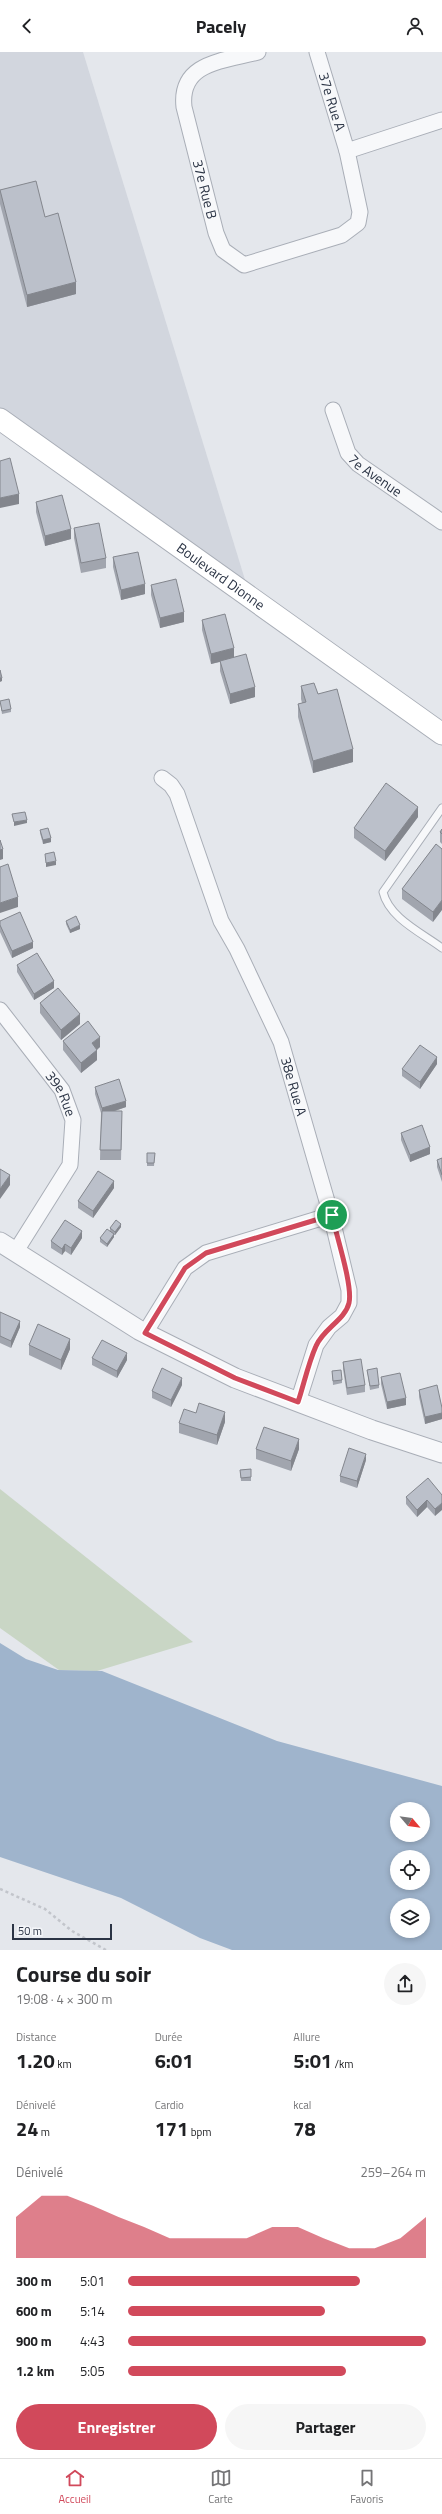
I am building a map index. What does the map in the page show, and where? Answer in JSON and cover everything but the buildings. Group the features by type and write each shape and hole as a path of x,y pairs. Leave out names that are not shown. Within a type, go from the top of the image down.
{"main road":[{"name":"Boulevard Dionne","path":"0,419 442,734"}],"street":[{"name":"37e Rue B","path":"258,52 197,69 182,93 216,233 223,250 244,265 342,235"},
{"name":"37e Rue A","path":"317,52 347,151 360,212 358,223 342,235"},
{"path":"347,151 442,120"},
{"name":"7e Avenue","path":"334,410 348,453 358,464 442,522"},
{"name":"38e Rue A","path":"162,778 171,785 177,794 221,921 238,949 281,1042 332,1215 349,1290 349,1303 342,1316 329,1327 316,1345 298,1402"},
{"name":"39e Rue","path":"0,1010 62,1090 73,1120 70,1165 8,1246"},
{"path":"145,1333 185,1268 194,1260 206,1253 332,1215"},
{"path":"8,1246 145,1333 235,1378 442,1453"}],"lane":[{"path":"442,808 383,892 385,904 393,912 442,948"}],"path":[{"path":"0,1889 45,1909 72,1931 106,1950"}],"shaded area":[{"path":"0,52 83,52 250,596 0,419"}],"green space":[{"path":"0,1489 193,1642 97,1671 59,1670 0,1628"}],"water":[{"path":"0,1643 26,1659 58,1670 102,1671 277,1741 442,1786 442,1950 232,1950 200,1938 121,1898 0,1857"}],"route":[{"path":"332,1215 349,1290 349,1303 342,1316 329,1327 316,1345 298,1402 235,1378 145,1333 185,1268 194,1260 206,1253 332,1215"}]}
